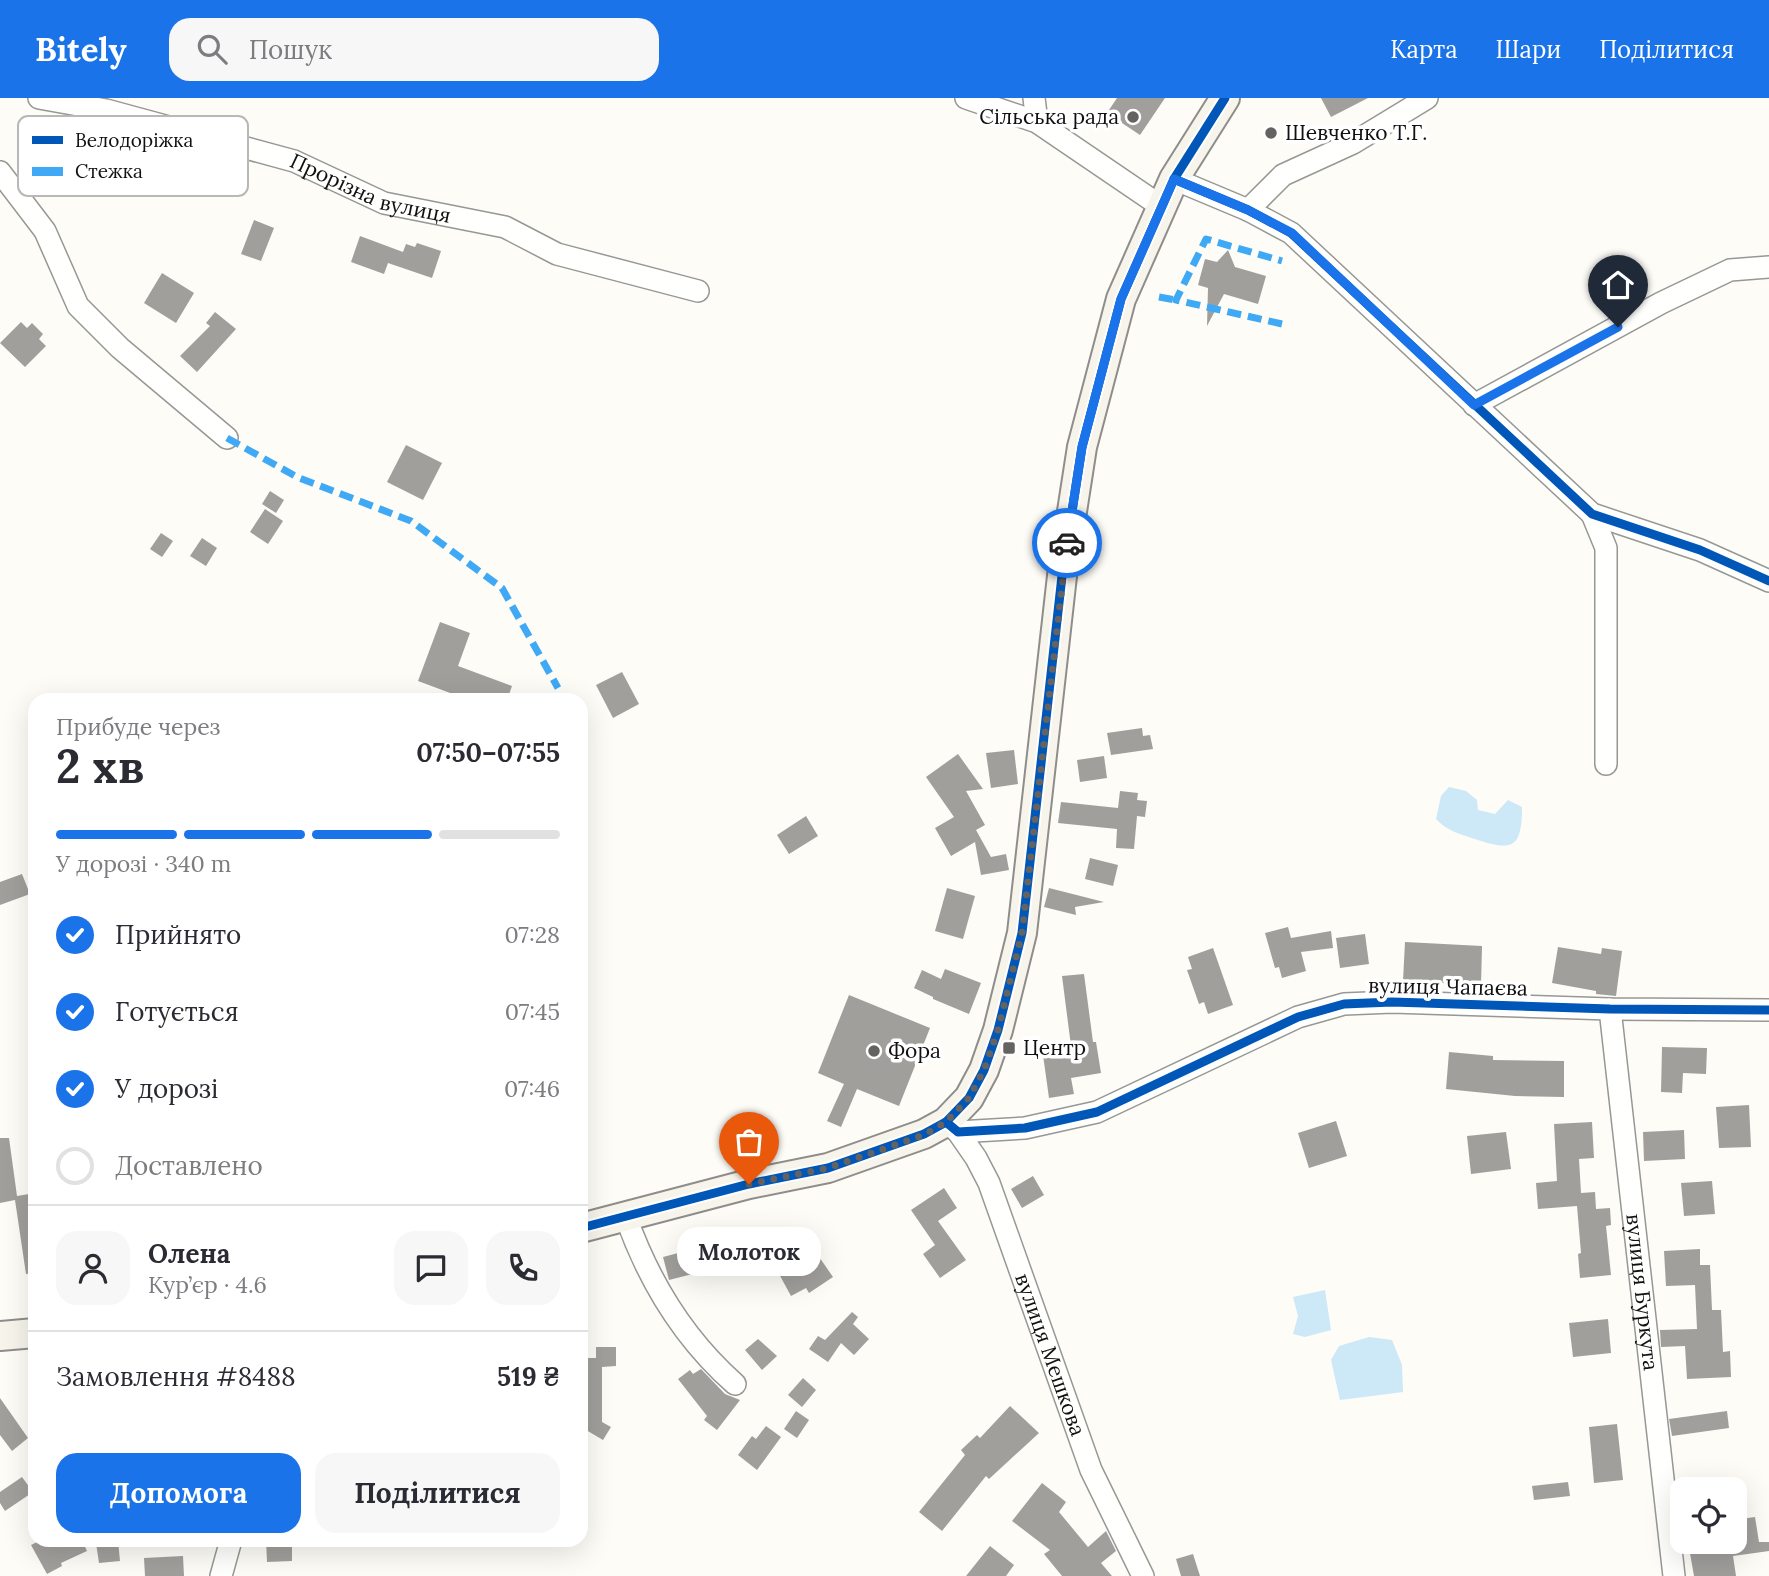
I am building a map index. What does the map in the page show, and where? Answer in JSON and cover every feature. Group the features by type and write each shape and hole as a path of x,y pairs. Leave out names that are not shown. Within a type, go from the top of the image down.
{"street":[{"name":"Прорізна вулиця","path":"39,98 129,116"},
{"path":"966,98 1037,122 1162,207"},
{"path":"1034,98 1037,122"},
{"path":"588,1226 749,1184 828,1168 952,1127 969,1098 984,1070 998,1030 1022,933 1062,576 1082,447 1121,299 1174,179 1225,98"},
{"path":"1248,210 1283,175 1353,143 1427,98"},
{"name":"Прорізна вулиця","path":"248,148 294,160 384,203 505,227 557,254 698,291"},
{"path":"0,172 18,196"},
{"path":"1174,179 1248,210 1292,233 1592,514 1700,550 1769,581"},
{"path":"18,196 45,231 78,306 120,348 227,438"},
{"path":"1474,405 1661,303 1730,270 1769,267"},
{"path":"1592,514 1606,548 1606,764"},
{"name":"вулиця Чапаєва","path":"952,1127 1024,1128 1097,1112 1298,1017 1344,1004 1392,1002 1610,1009 1769,1010"},
{"name":"вулиця Буркута","path":"1610,1009 1674,1576"},
{"name":"вулиця Мешкова","path":"952,1127 976,1158 989,1183 1091,1470 1143,1576"},
{"path":"626,1217 664,1300 691,1339 735,1384"},
{"path":"0,1336 28,1334"},
{"path":"221,1576 229,1547"}],"water":[{"path":"1449,787 1466,791 1477,800 1478,810 1495,814 1508,800 1522,807 1522,821 1517,839 1507,845 1498,845 1454,832 1445,826 1436,819 1441,796"},
{"path":"1325,1290 1331,1330 1305,1337 1293,1334 1298,1316 1293,1297"},
{"path":"1369,1337 1392,1340 1402,1365 1403,1392 1340,1400 1331,1360 1339,1346"}],"building":[{"name":"Сільська рада","path":"1117,98 1165,98 1140,135 1107,113"},
{"path":"1321,98 1368,98 1331,117"},
{"path":"254,220 274,228 261,261 241,254"},
{"path":"360,236 403,252 406,244 415,247 417,243 441,251 432,278 388,263 384,274 351,262"},
{"path":"1228,250 1235,267 1266,276 1258,304 1224,294 1207,326 1208,288 1198,285 1205,259 1217,262"},
{"path":"162,273 194,293 176,323 144,303"},
{"path":"215,312 236,329 197,372 180,356 210,326 206,323"},
{"path":"21,322 27,328 32,323 43,334 39,339 46,346 25,367 0,343"},
{"path":"406,445 442,463 423,500 387,482"},
{"path":"270,491 284,500 276,513 262,504"},
{"path":"265,509 283,521 268,544 250,532"},
{"path":"161,533 173,541 162,557 150,549"},
{"path":"202,538 217,548 206,566 190,556"},
{"path":"440,622 470,633 458,666 512,686 510,693 450,693 418,681"},
{"path":"622,672 639,704 613,718 596,685"},
{"path":"1142,728 1143,736 1150,735 1153,749 1111,755 1107,733"},
{"path":"1014,750 1018,784 991,788 986,753"},
{"path":"958,754 983,789 966,791 985,825 976,830 991,857 1006,854 1009,870 981,875 975,842 951,856 935,828 954,817 926,777"},
{"path":"1104,756 1107,778 1080,782 1077,760"},
{"path":"1120,791 1138,793 1137,800 1147,801 1145,817 1137,816 1134,849 1116,848 1117,829 1058,823 1061,802 1118,808"},
{"path":"806,816 818,836 789,854 777,835"},
{"path":"1090,858 1118,865 1113,886 1085,879"},
{"path":"22,874 28,895 0,905 0,882"},
{"path":"947,888 975,896 963,939 935,931"},
{"path":"1049,888 1104,902 1075,907 1076,915 1044,907"},
{"path":"1288,927 1291,938 1331,931 1333,948 1301,952 1306,971 1282,978 1279,967 1275,968 1265,933"},
{"path":"1365,934 1369,964 1340,968 1336,938"},
{"path":"1405,942 1482,946 1481,985 1403,981"},
{"path":"1558,947 1601,954 1602,948 1622,951 1616,996 1552,983"},
{"path":"1213,948 1233,1005 1208,1014 1204,1002 1199,1004 1187,970 1192,969 1188,957"},
{"path":"945,969 981,983 969,1014 914,988 922,970 941,979"},
{"path":"1084,974 1093,1042 1096,1042 1101,1073 1071,1078 1074,1094 1049,1098 1043,1055 1065,1052 1065,1047 1071,1046 1062,976"},
{"name":"Фора","path":"849,995 930,1028 899,1106 857,1089 841,1127 827,1121 844,1084 818,1073"},
{"path":"1662,1047 1707,1048 1706,1074 1683,1073 1682,1093 1661,1092"},
{"path":"1449,1052 1493,1056 1493,1060 1564,1061 1564,1097 1515,1096 1446,1089"},
{"path":"1749,1105 1751,1147 1719,1148 1716,1107"},
{"path":"1336,1121 1347,1156 1309,1168 1298,1133"},
{"path":"1592,1122 1594,1158 1579,1159 1581,1193 1595,1192 1596,1209 1610,1208 1611,1225 1606,1226 1611,1275 1580,1278 1577,1206 1538,1209 1536,1183 1557,1181 1554,1124"},
{"path":"1684,1130 1685,1159 1644,1161 1643,1132"},
{"path":"1506,1132 1511,1169 1471,1174 1467,1136"},
{"path":"0,1138 9,1138 17,1196 28,1194 28,1274 15,1200 0,1203"},
{"path":"1033,1176 1044,1195 1022,1208 1011,1189"},
{"path":"1712,1181 1715,1214 1684,1216 1681,1183"},
{"path":"944,1188 957,1208 938,1221 966,1260 940,1278 923,1254 935,1245 911,1210"},
{"path":"759,1229 771,1267 752,1274 747,1260 669,1280 663,1257 740,1237"},
{"path":"813,1248 833,1277 809,1293 806,1288 791,1296 778,1272"},
{"path":"1700,1249 1700,1265 1710,1265 1712,1310 1721,1310 1723,1352 1730,1351 1731,1377 1687,1379 1685,1346 1661,1347 1660,1330 1697,1329 1695,1285 1666,1286 1664,1251"},
{"path":"852,1312 858,1317 853,1324 869,1339 854,1355 841,1343 828,1362 809,1349 818,1336 825,1340"},
{"path":"1608,1319 1611,1353 1573,1357 1569,1323"},
{"path":"758,1339 777,1356 762,1370 745,1350"},
{"path":"596,1347 616,1347 616,1366 602,1367 602,1422 611,1427 603,1440 588,1431 588,1358 596,1358"},
{"path":"701,1369 725,1394 740,1400 717,1430 704,1420 707,1416 678,1379 690,1370 693,1374"},
{"path":"803,1378 816,1390 802,1407 788,1395"},
{"path":"0,1398 28,1438 12,1451 0,1435"},
{"path":"1010,1406 1039,1433 989,1479 986,1476 942,1531 919,1512 965,1455 961,1450 977,1435 980,1438"},
{"path":"796,1411 809,1420 797,1438 784,1429"},
{"path":"1727,1411 1729,1428 1672,1436 1669,1419"},
{"path":"1617,1424 1623,1480 1594,1483 1589,1427"},
{"path":"766,1426 781,1437 757,1470 738,1455 752,1436 756,1439"},
{"path":"22,1477 28,1485 28,1495 5,1511 0,1503 0,1492"},
{"path":"1568,1482 1570,1496 1534,1500 1532,1486"},
{"path":"1042,1483 1066,1502 1059,1512 1088,1547 1106,1531 1116,1551 1101,1563 1112,1576 1062,1576 1044,1554 1050,1550 1012,1521"},
{"path":"1755,1517 1759,1542 1769,1542 1769,1551 1733,1556 1736,1576 1694,1576 1690,1554 1747,1554 1747,1518"},
{"path":"990,1546 1014,1565 1006,1576 966,1576"},
{"path":"32,1547 85,1547 87,1551 61,1563 62,1566 47,1574"},
{"path":"97,1547 119,1547 120,1561 99,1563"},
{"path":"266,1547 292,1547 292,1561 267,1562"},
{"path":"1193,1554 1200,1576 1181,1576 1176,1559"},
{"path":"183,1556 184,1576 145,1576 144,1558"}],"marked path":[{"path":"1282,261 1206,239 1176,300 1282,324"},
{"path":"1159,297 1176,300"},
{"path":"227,438 297,477 411,521 502,588 558,688"}],"cycle path":[{"path":"588,1226 749,1184 828,1168 924,1134 946,1122 969,1098 984,1070 998,1030 1022,933 1062,576 1082,447 1121,299 1174,179 1225,98"},
{"path":"1174,179 1248,210 1291,233 1592,514 1700,550 1769,581"},
{"path":"946,1122 958,1132 1025,1128 1097,1112 1298,1017 1344,1004 1392,1002 1610,1009 1769,1010"}],"way so far":[{"path":"749,1184 828,1168 924,1135 946,1122 969,1098 984,1070 998,1030 1022,933 1067,543"}],"place":[{"name":"Сільська рада","path":"1133,117"},
{"name":"Шевченко Т.Г.","path":"1271,133"},
{"name":"Центр","path":"1009,1048"},
{"name":"Фора","path":"874,1051"},
{"name":"Молоток","path":"749,1184"}],"route":[{"path":"1067,543 1082,447 1121,299 1174,179 1248,210 1292,233 1474,405 1618,327"}]}
